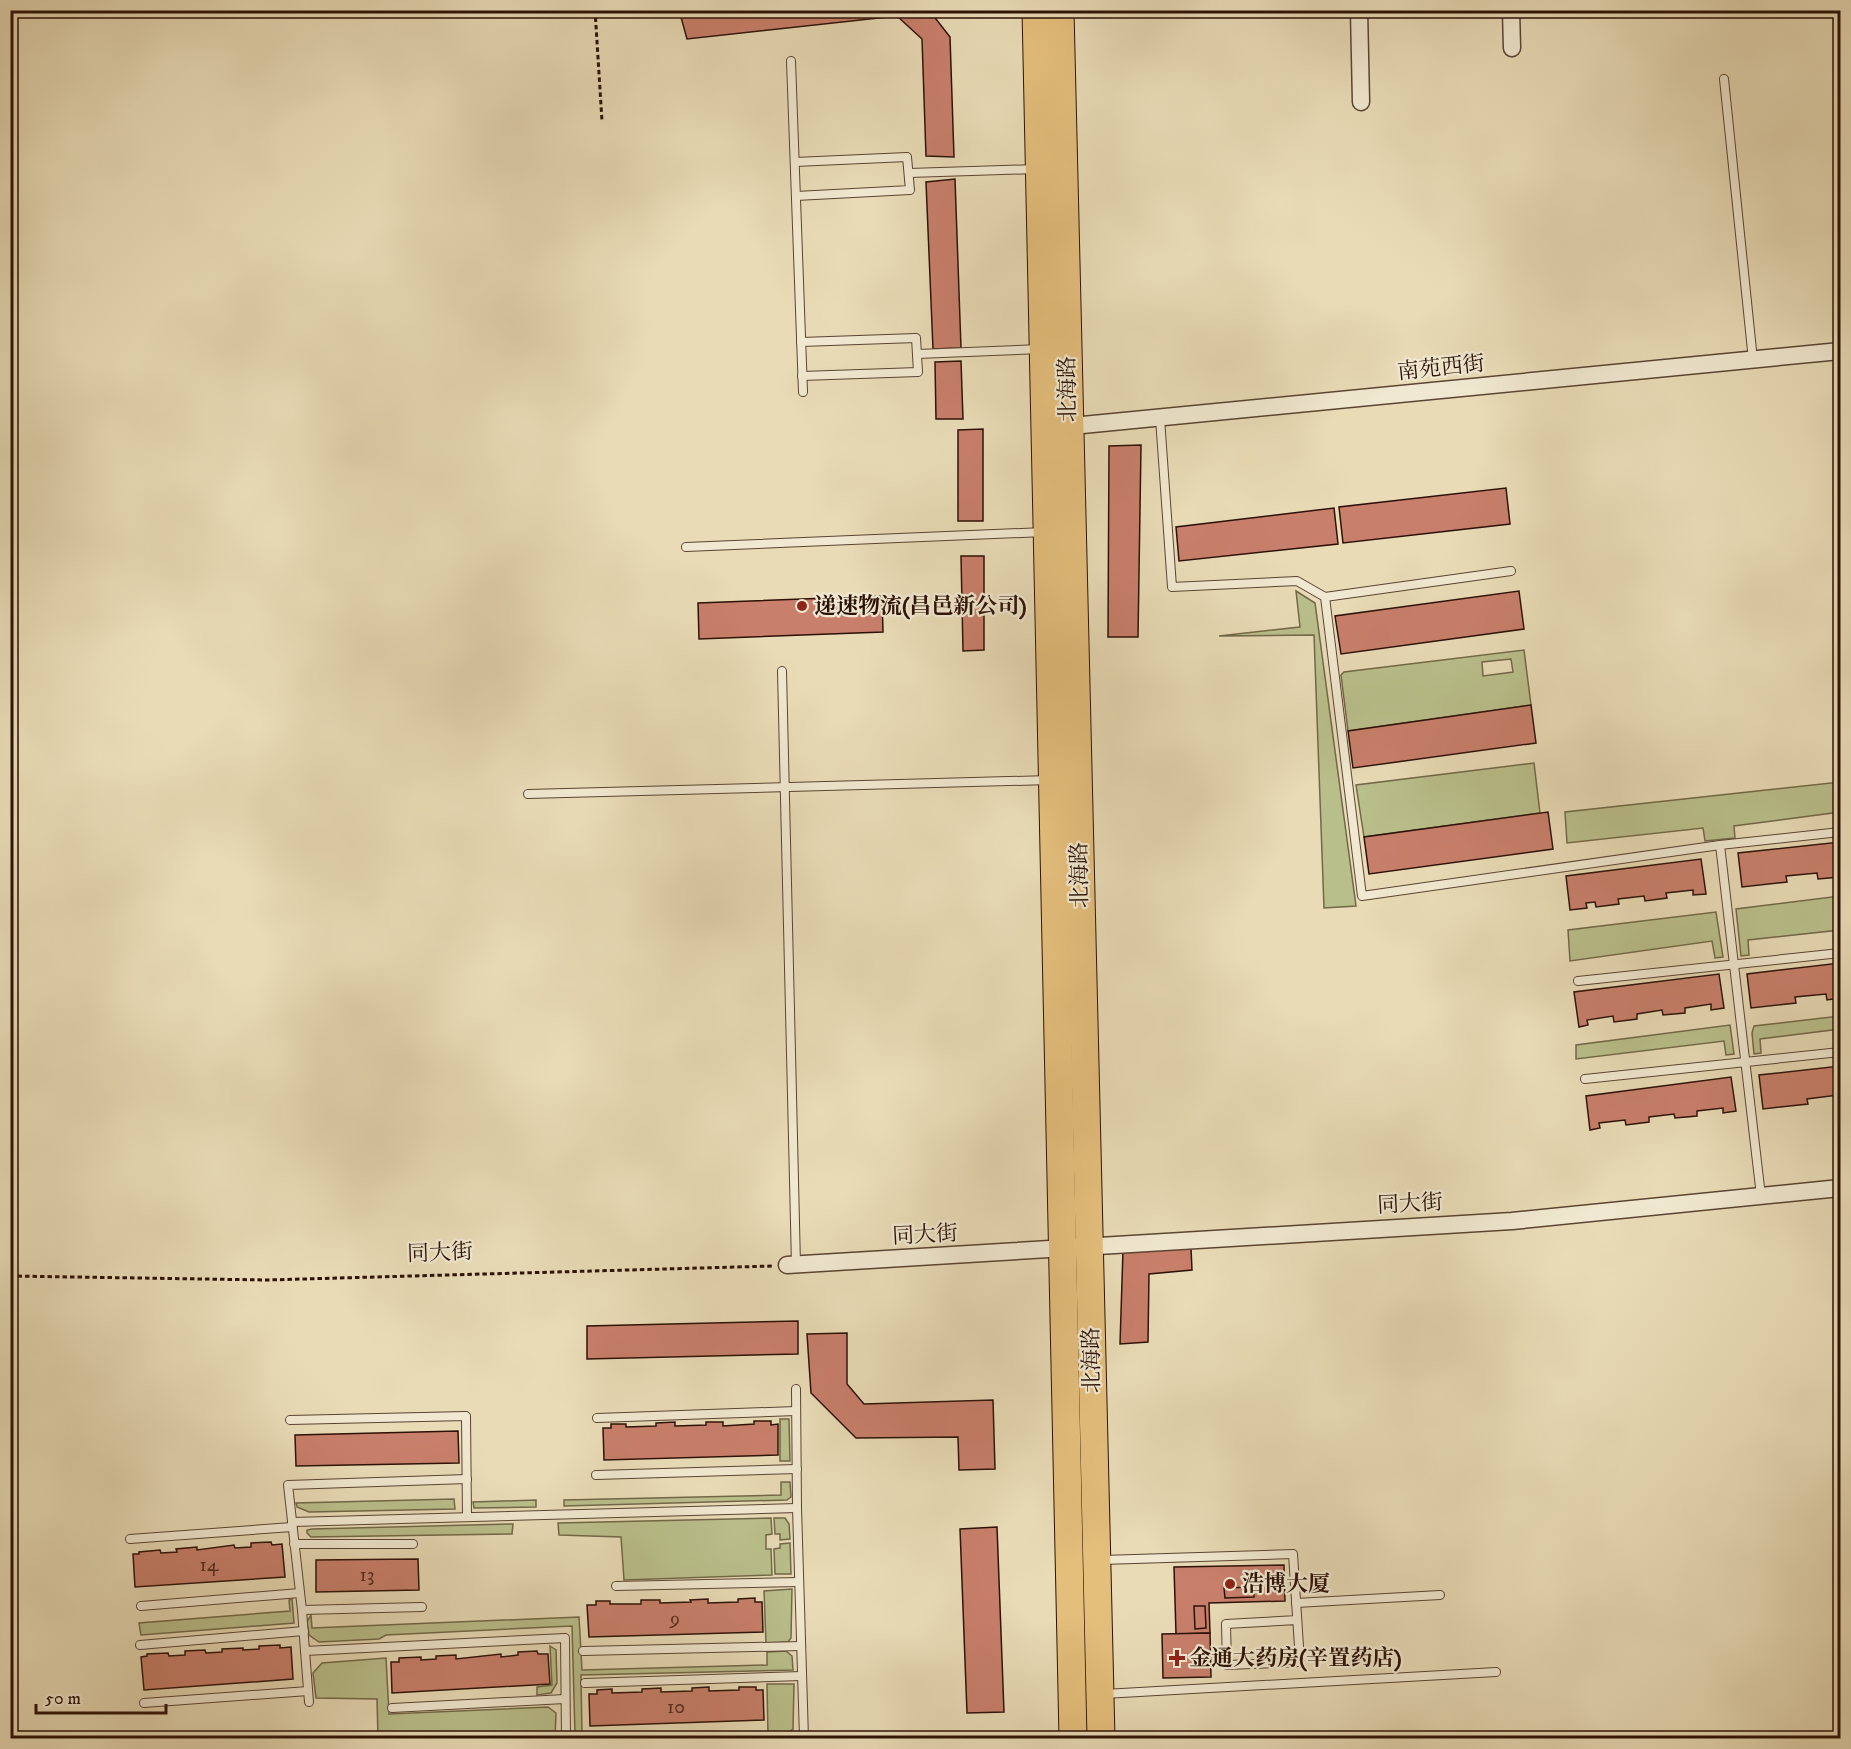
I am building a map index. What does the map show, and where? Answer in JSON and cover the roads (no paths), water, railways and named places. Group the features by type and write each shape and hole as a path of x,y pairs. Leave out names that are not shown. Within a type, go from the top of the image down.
{"main road":[{"name":"北海路","path":"1036,10 1044,349 1057,427 1047,532 1065,779"},
{"name":"北海路","path":"1060,10 1057,427 1087,1737"},
{"name":"北海路","path":"1076,1247 1096,1560 1099,1695 1087,1737"}],"street":[{"path":"1359,10 1361,102"},
{"path":"1511,10 1512,48"},
{"name":"南苑西街","path":"1057,427 1840,351"},
{"name":"同大街","path":"792,1265 1512,1221 1840,1188"}],"lane":[{"path":"791,61 802,392"},
{"path":"1725,79 1753,360"},
{"path":"795,162 907,157 910,190 796,196"},
{"path":"909,173 1040,168"},
{"path":"801,342 916,338 918,372 802,376"},
{"path":"917,354 1044,349"},
{"path":"1160,418 1172,587 1297,581 1324,597 1511,571"},
{"path":"686,547 1047,532"},
{"path":"1324,597 1362,896 1720,845 1840,832"},
{"path":"782,671 792,1265"},
{"path":"528,794 1065,779"},
{"path":"1720,845 1761,1196"},
{"path":"1578,981 1840,953"},
{"path":"1585,1079 1840,1053"},
{"path":"796,1389 804,1738"},
{"path":"597,1418 796,1411"},
{"path":"290,1419 466,1416 467,1517"},
{"path":"596,1475 797,1469"},
{"path":"309,1702 302,1610 288,1485 467,1479"},
{"path":"130,1539 292,1524 797,1508"},
{"path":"294,1545 413,1544"},
{"path":"1096,1560 1293,1554 1300,1662 1227,1665 1226,1624 1297,1620"},
{"path":"616,1586 799,1582"},
{"path":"141,1606 300,1593"},
{"path":"1296,1603 1440,1595"},
{"path":"302,1610 422,1607"},
{"path":"140,1645 304,1631"},
{"path":"305,1651 565,1638 566,1738"},
{"path":"583,1651 801,1646"},
{"path":"1099,1695 1496,1672"},
{"path":"585,1683 802,1676"},
{"path":"144,1703 308,1691"},
{"path":"392,1708 565,1700"},
{"path":"978,1738 1087,1737"}],"place":[{"name":"递速物流(昌邑新公司)","path":"802,606"},
{"name":"浩博大厦","path":"1230,1584"},
{"name":"金通大药房(辛置药店)","path":"1177,1658"}]}
